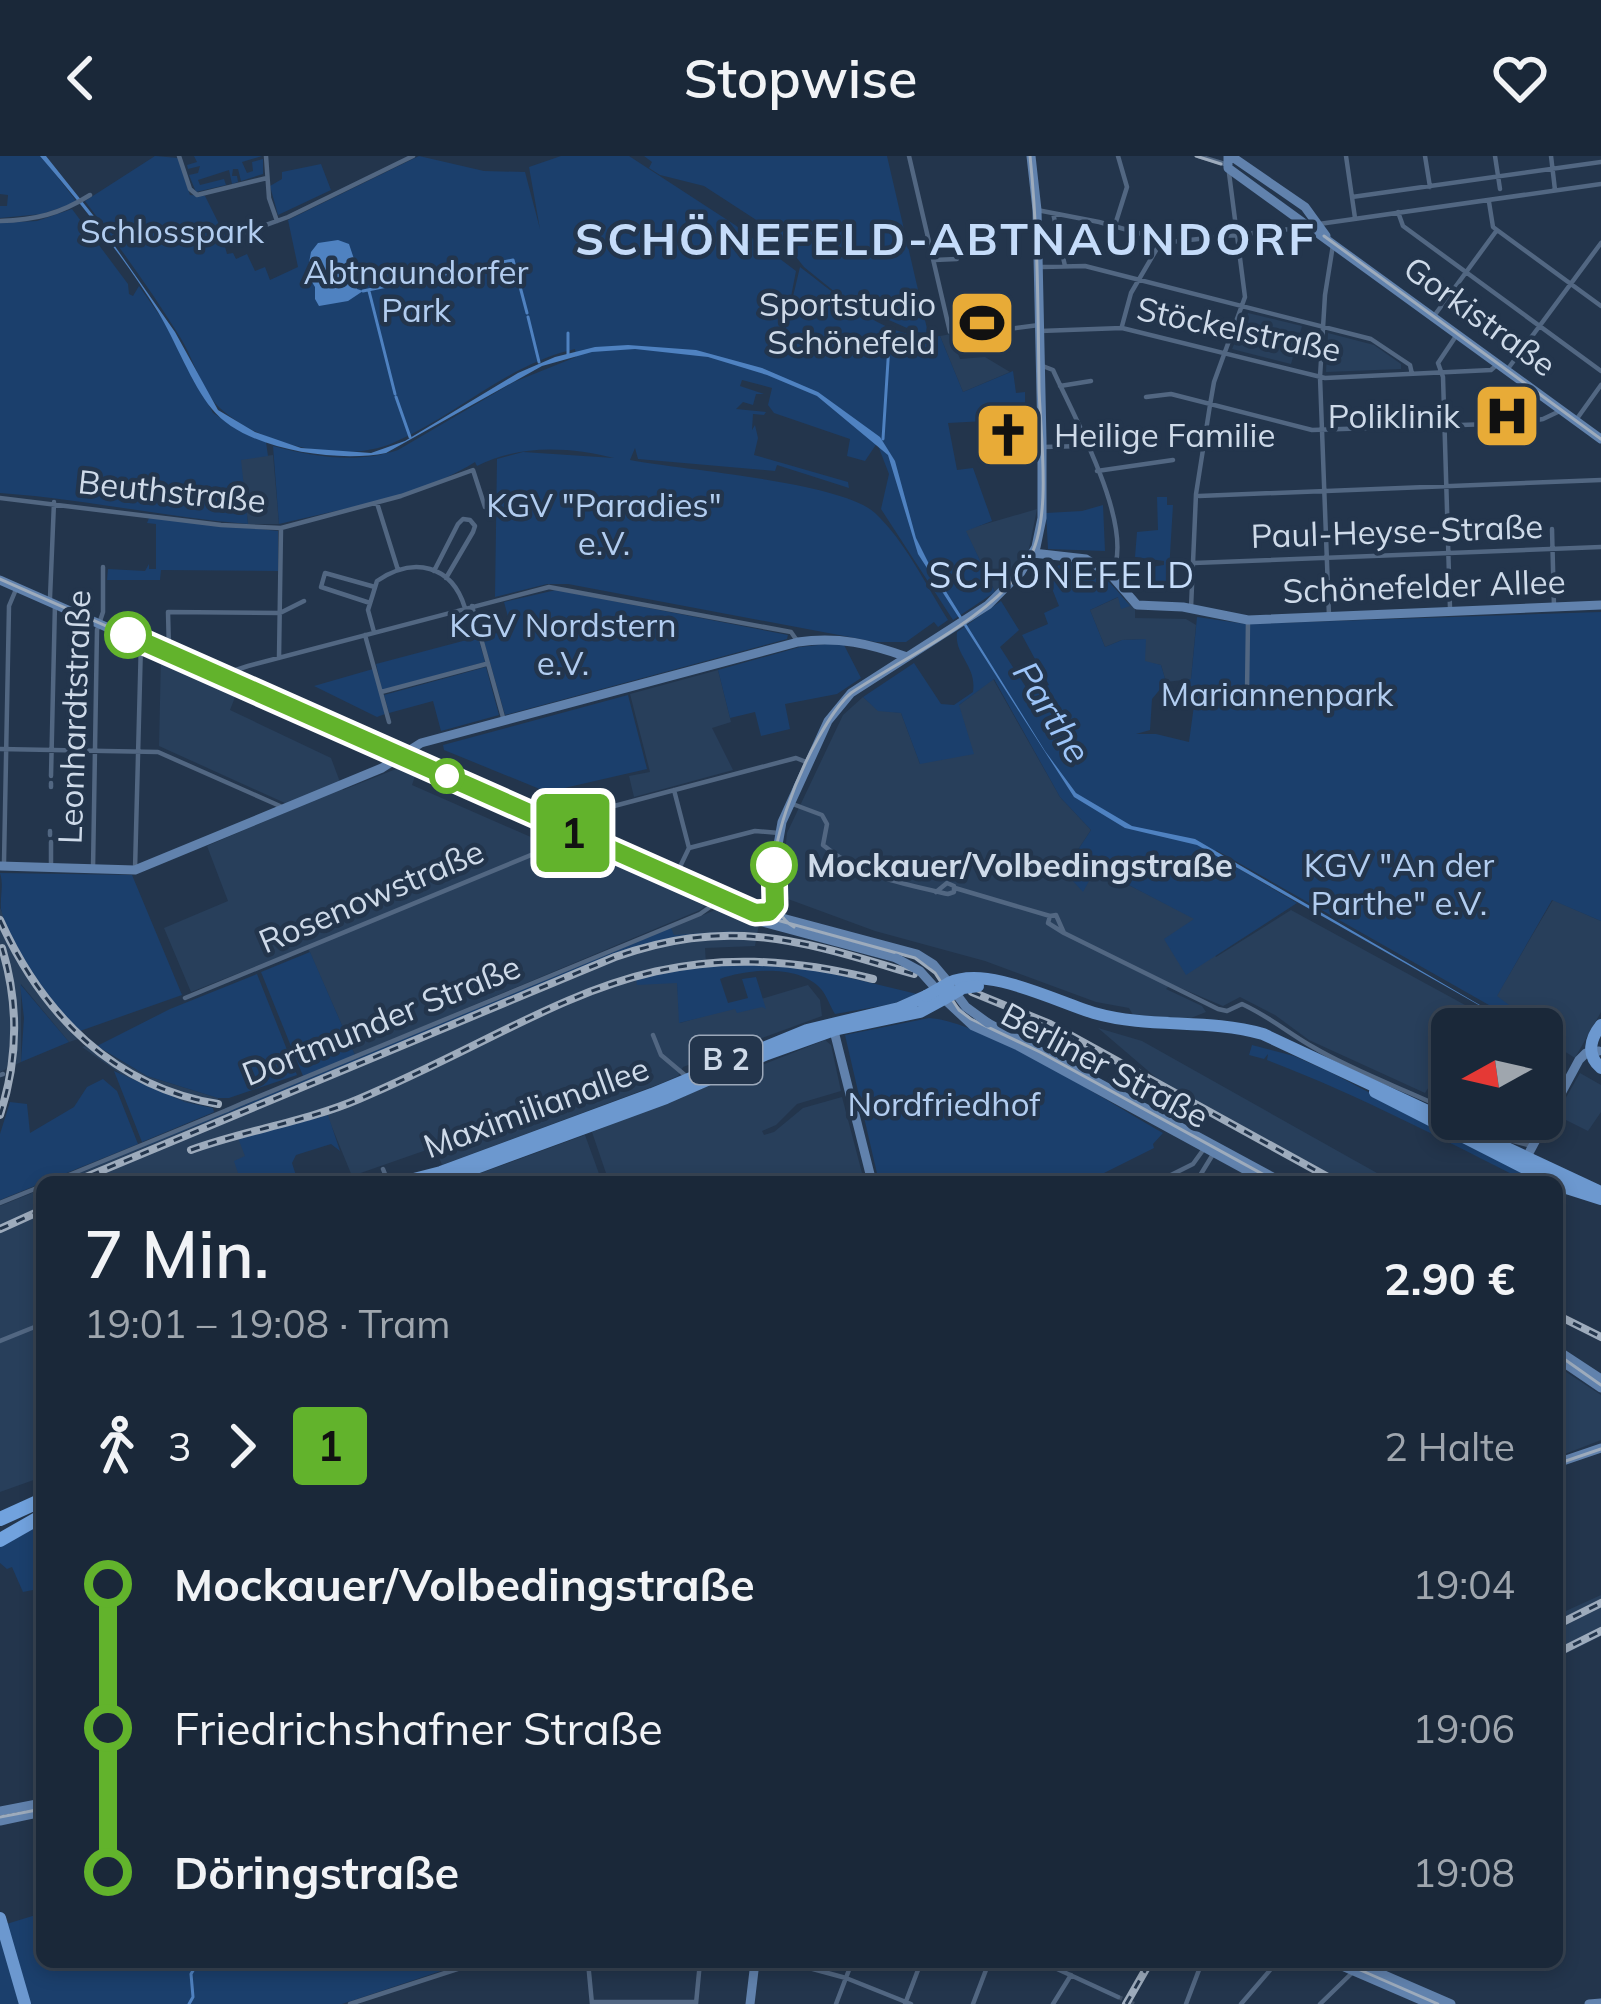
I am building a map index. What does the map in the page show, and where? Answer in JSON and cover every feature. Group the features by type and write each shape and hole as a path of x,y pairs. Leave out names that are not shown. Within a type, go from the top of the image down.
{"highway":[{"path":"0,1508 36,1505"},
{"path":"0,1523 36,1508"},
{"path":"0,1540 36,1510"}],"main road":[{"path":"775,916 778,832 839,705 1004,591 1033,553 1042,511 1042,447 1037,210 1031,156"},
{"name":"Gorkistraße","path":"1229,161 1601,439"},
{"name":"Schönefelder Allee","path":"1033,553 1077,556 1111,574 1135,604 1191,608 1248,620 1601,605"},
{"path":"0,580 785,923"},
{"path":"2,866 136,870 382,768 421,743 798,642 832,639 907,658"},
{"path":"868,645 887,653 895,665"},
{"path":"421,743 424,767"},
{"path":"637,861 676,875 759,920 897,954 917,954 974,980"},
{"path":"777,902 785,923"},
{"path":"759,920 775,916"},
{"path":"897,954 943,989"},
{"path":"933,964 943,989"},
{"name":"B 2","path":"943,989 974,980 1126,1027 1253,1035 1527,1157 1601,1196"},
{"name":"Maximilianallee","path":"425,1176 688,1079 737,1056 833,1026 924,1005 943,989"},
{"name":"Berliner Straße","path":"943,989 962,1020 987,1027 1258,1176"},
{"name":"Berliner Straße","path":"943,989 987,1027"},
{"path":"924,1005 962,1020"},
{"path":"833,1026 866,1176"},
{"name":"Maximilianallee","path":"454,1176 667,1098 833,1026"},
{"path":"1527,1157 1587,1062 1601,1028"},
{"name":"Berliner Straße","path":"1211,1148 1269,1176"},
{"name":"B 2","path":"1527,1157 1547,1176"},
{"name":"B 2","path":"1563,1185 1601,1196"},
{"path":"1563,1357 1601,1379"},
{"path":"1563,1359 1601,1388"},
{"path":"1563,1461 1601,1448"},
{"path":"0,1811 36,1803"},
{"path":"0,1821 36,1813"},
{"path":"0,1918 25,2004"},
{"path":"751,2004 754,1968"},
{"path":"1356,1968 1430,2004"},
{"path":"1357,1968 1451,2004"},
{"path":"1589,2004 1601,2003"}],"street":[{"path":"179,156 194,194 267,178"},
{"path":"266,156 277,221"},
{"path":"227,239 277,221 413,156"},
{"path":"909,156 934,260 957,259"},
{"path":"1114,225 1127,187 1118,156"},
{"name":"Gorkistraße","path":"1199,156 1229,161"},
{"path":"1346,156 1355,218"},
{"path":"1425,156 1430,187"},
{"path":"1495,156 1499,188"},
{"path":"1551,156 1556,190"},
{"path":"1191,608 1196,496 1210,405 1245,298 1229,161"},
{"path":"1352,197 1601,162"},
{"path":"1037,210 1162,240 1237,235 1601,184"},
{"path":"0,220 32,220 87,196"},
{"path":"1489,200 1493,227 1601,306"},
{"path":"1052,211 1065,266"},
{"path":"1398,212 1403,226 1601,370"},
{"path":"1434,316 1497,230"},
{"path":"1329,616 1320,377 1330,239"},
{"path":"1122,328 1136,280 1162,240"},
{"path":"1503,366 1540,326 1601,243"},
{"name":"Stöckelstraße","path":"934,260 950,332 956,336 1040,328 1122,328 1320,377 1503,366"},
{"path":"1038,267 1085,266 1378,341 1411,365 1412,374"},
{"path":"1450,611 1439,359 1458,333"},
{"path":"1040,365 1053,370 1114,506 1117,562 1111,574"},
{"path":"1060,386 1091,381"},
{"path":"1576,420 1601,385"},
{"path":"1146,397 1171,394 1321,430 1535,421 1562,410"},
{"path":"1042,447 1087,446"},
{"path":"1096,471 1173,460"},
{"name":"Beuthstraße","path":"0,498 281,528 377,503 473,470 483,504"},
{"path":"1196,496 1601,480"},
{"path":"51,782 53,502"},
{"path":"377,503 398,570"},
{"path":"434,571 458,524 470,520 475,530 446,578"},
{"path":"279,658 281,528"},
{"path":"1552,529 1554,607"},
{"name":"Paul-Heyse-Straße","path":"1194,563 1601,547"},
{"path":"389,722 369,633 370,603 376,584 398,570 422,566 459,586 503,721"},
{"name":"Leonhardtstraße","path":"93,869 103,567"},
{"path":"313,596 325,573 376,584"},
{"path":"2,866 9,606 17,587"},
{"path":"321,587 370,603"},
{"path":"227,680 237,669 549,587 790,632 798,642"},
{"path":"168,654 168,612 280,613 304,601"},
{"name":"Schönefelder Allee","path":"1247,693 1248,620"},
{"path":"136,870 141,642"},
{"path":"381,692 488,664"},
{"path":"3,749 161,754 285,808"},
{"path":"584,838 599,810 796,758 808,763"},
{"path":"674,790 689,848 676,875"},
{"path":"790,803 822,815 827,824 823,845 874,877 950,895 955,888 1058,916 1064,933 1218,1009 1242,1004 1258,1016 1275,1019 1317,1050 1431,1102"},
{"path":"689,848 755,831 778,832"},
{"name":"Rosenowstraße","path":"185,998 565,841 572,833"},
{"path":"50,836 51,868"},
{"name":"Dortmunder Straße","path":"67,1176 699,915 719,898"},
{"path":"1253,1035 1258,1016"},
{"name":"Maximilianallee","path":"653,1035 661,1055 688,1079"},
{"path":"1506,1140 1527,1157"},
{"path":"1169,1176 1211,1148"},
{"path":"1199,1176 1211,1148"},
{"path":"383,1169 386,1176"},
{"path":"0,1203 36,1188"},
{"path":"0,1340 36,1326"},
{"path":"352,2004 461,1968"},
{"path":"589,1968 592,2003 696,2003 699,1968"},
{"path":"809,1968 908,2003 919,1968"},
{"path":"836,2004 850,1968"},
{"path":"973,2004 987,1968"},
{"path":"1055,1968 1118,1996"},
{"path":"1053,2004 1076,1968"},
{"path":"1186,2004 1200,1968"},
{"path":"1241,2004 1272,1968"},
{"path":"1320,2004 1353,1968"}],"shaded area":[{"path":"40,156 46,156 93,215 175,332 218,410 255,432 301,448 371,453 405,441 518,373 595,347 696,350 762,368 818,392 880,437 895,461 916,538 929,564 1076,793 1132,826 1195,839 1485,1008 1197,845 1125,828 1074,797 918,554 888,455 817,396 708,357 635,349 592,352 542,366 386,453 343,456 293,450 246,435 212,409 145,292"},
{"path":"338,240 349,244 359,274 357,289 363,291 348,301 319,306 307,274 311,252 318,243"},
{"path":"1248,313 1302,326 1291,364 1232,349 1240,331 1252,333 1254,325 1244,323"},
{"path":"1328,333 1374,345 1401,364 1401,369 1326,372"},
{"path":"951,334 960,359 985,357 1010,372 963,392 940,336"},
{"path":"273,455 279,524 248,524 240,459"},
{"path":"1037,509 1028,554 995,592 965,530"},
{"path":"1121,596 1135,609 1135,618 1186,619 1196,625 1191,679 1166,682 1161,665 1144,662 1145,639 1105,647 1090,610"},
{"path":"161,657 237,692 230,710 331,758 343,790 401,767 416,773 412,785 549,845 607,868 613,856 710,902 355,1055 307,946 191,992 164,928 228,901 207,846 296,808 159,746"},
{"path":"718,670 731,722 712,728 733,770 634,797 629,776 650,772 630,694"},
{"path":"993,679 1060,797 1091,830 1064,871 1083,891 1095,868 1196,919 1216,957 1291,910 1471,1008 1431,1008 1431,1083 1425,1093 1309,1040 1240,997 1223,1006 1171,984 1166,989 1206,1012 1191,1018 1133,1015 1129,1008 1096,1002 985,961 875,931 788,899 783,873 787,833 843,715 863,697 878,710 901,713 920,764 959,705"},
{"path":"1553,900 1601,921 1601,1012 1575,1058 1563,1050 1563,1008 1502,1008 1496,997"},
{"path":"0,908 35,977 84,1037 69,1042 21,984 21,1062 0,1072"},
{"path":"720,908 759,924 755,946 705,948 706,964 632,980 677,982 680,1023 808,985 820,1000 822,1016 683,1067 678,1076 662,1083 442,1165 435,1147 352,1176 327,1115 239,1138 246,1157 242,1176 72,1176"},
{"path":"1098,1028 1142,1041 1382,1176 1333,1176 1160,1081"},
{"path":"825,1040 831,1045 841,1091 797,1104 776,1125 762,1131 764,1135 774,1132 803,1108 842,1097 862,1173 607,1176 592,1132"},
{"path":"91,1044 147,1076 218,1098 217,1106 185,1102 128,1079 82,1047"},
{"path":"1580,1073 1601,1085 1601,1112 1588,1131 1563,1118 1563,1103"},
{"path":"585,1135 600,1176 482,1176"},
{"path":"36,1191 36,1479 0,1492 0,1206"},
{"path":"1563,1370 1601,1395 1601,1440 1563,1455"},
{"path":"1601,1595 1601,1636 1563,1655 1563,1612"}],"green space":[{"path":"0,156 41,156 77,202 42,214 0,218 0,206 7,206 8,195 0,194"},
{"path":"155,156 178,158 190,195 205,196 229,244 227,254 233,253 236,259 247,254 255,271 265,267 270,280 298,267 288,220 419,156 484,171 525,172 540,229 529,167 561,156 629,156 796,271 782,343 800,267 883,325 921,336 940,336 963,392 1013,371 1016,393 1025,392 1025,419 948,423 957,470 973,468 992,521 966,531 995,592 953,620 881,509 889,474 877,443 865,461 847,456 850,439 774,413 768,405 772,388 742,380 740,386 764,394 756,394 753,405 743,402 736,409 766,412 753,414 752,430 755,425 758,438 754,455 848,482 849,488 777,465 775,471 638,459 635,448 630,460 797,485 857,502 875,513 896,537 948,620 938,627 934,622 906,642 876,642 568,584 547,584 495,597 497,459 523,452 614,458 580,452 527,451 493,459 477,466 475,462 406,493 279,524 273,446 336,457 398,450 514,382 576,357 575,349 527,366 418,431 375,449 305,448 258,433 214,402 169,319 85,201"},
{"path":"194,156 262,156 242,162 247,173 253,171 252,162 263,159 263,174 241,181 238,169 233,169 238,182 232,184 229,170 198,180 200,185 224,179 226,185 196,192 189,175 198,173 200,166 188,169 187,165 197,162"},
{"path":"644,156 887,156 928,333 846,301 804,267 778,234 704,186 660,175 649,168 652,162"},
{"path":"321,164 331,190 278,215 270,186 282,179 282,172"},
{"path":"72,209 128,284 129,294 133,296 139,286 165,323 213,413 266,442 268,456 241,460 248,524 0,493 0,223 37,221"},
{"path":"1157,497 1167,497 1167,505 1173,505 1168,588 1150,587 1151,567 1164,565 1164,561 1135,557 1137,532 1158,530"},
{"path":"1103,505 1105,551 1048,549 1046,513"},
{"path":"149,518 278,531 278,571 161,570 160,580 107,580 108,569 145,571 149,564 149,569 156,569 156,524 147,523"},
{"path":"1067,562 1095,571 1130,606 1121,609 1118,597 1090,610 1105,647 1122,640 1146,639 1145,661 1161,665 1166,682 1152,699 1150,730 1136,734 1189,742 1196,691 1185,680 1191,679 1197,617 1246,624 1601,612 1601,921 1552,900 1497,996 1508,1008 1494,1008 1216,850 1215,855 1297,903 1186,975 1164,939 1194,919 1096,868 1083,892 1064,871 1091,830 1060,797 994,679 959,705 974,754 920,764 901,713 878,711 863,697 914,663 941,704 954,705 973,692 957,632 1001,601 1019,630 1000,647 1029,692 1049,685 1022,635 1048,624 1044,613 1059,606 1045,571"},
{"name":"KGV Nordstern e.V.","path":"556,590 788,635 505,715 483,638 511,628 504,602"},
{"name":"KGV Nordstern e.V.","path":"478,637 485,662 382,690 376,664"},
{"path":"827,644 844,645 861,678 837,694 785,704 790,729 761,736 755,712 730,718 718,670"},
{"name":"KGV Nordstern e.V.","path":"486,667 499,715 441,731 433,701 389,713 384,695"},
{"name":"KGV Nordstern e.V.","path":"373,669 385,714 377,717 314,686"},
{"path":"628,695 647,769 547,792 444,750 443,745"},
{"path":"0,873 132,875 182,995 80,1031 44,990 13,943 1,909"},
{"path":"671,928 674,935 753,930 690,935 627,951 72,1176"},
{"path":"310,952 355,1055 303,1076 261,972"},
{"path":"724,963 805,967 917,994 892,1004 835,1014 821,989 800,975 744,973 720,979 728,1003 748,998 742,979 756,977 766,1009 737,1013 735,1009 679,1023 677,983 637,985 636,978"},
{"path":"257,974 297,1075 218,1098 147,1076 97,1046 170,1009"},
{"path":"20,984 69,1042 21,1062 24,1018"},
{"name":"Nordfriedhof","path":"929,1018 953,1023 1014,1048 1163,1133 1154,1148 1098,1176 878,1176 845,1035"},
{"path":"1252,1045 1332,1073 1431,1125 1431,1134 1267,1060 1268,1054 1264,1059 1249,1055"},
{"path":"114,1071 185,1102 213,1108 214,1112 142,1142"},
{"path":"103,1079 117,1091 138,1144 59,1176 36,1176 36,1185 0,1200 0,1134 10,1102 27,1104 30,1133 74,1107 87,1087"},
{"path":"328,1115 340,1151 331,1144 296,1155 292,1163 296,1176 239,1176 234,1161 245,1156 238,1138"},
{"path":"1443,1140 1460,1140 1529,1176 1516,1176"},
{"path":"36,1521 33,1590 23,1592 12,1567 0,1563 0,1542"},
{"path":"36,1915 36,1968 450,1968 342,2004 0,2004 0,1926"}],"waterway":[{"path":"363,291 513,260 527,313"},
{"path":"369,291 395,394"},
{"path":"528,317 539,362"},
{"path":"568,333 568,355"},
{"path":"883,439 889,345"},
{"path":"396,397 410,437"},
{"path":"189,2004 194,1968"}],"tunnel":[{"path":"1118,1997 1134,2004"}],"tram line":[{"path":"794,927 778,909 773,881 776,847 786,810 818,738 851,693 993,600 1012,582 1036,544 1043,477 1030,156"},
{"path":"1196,156 1221,164"},
{"path":"1324,236 1601,439"},
{"path":"0,579 762,916 915,958 935,973 959,1010 971,1019 1266,1176"},
{"name":"1","path":"128,635 755,913 769,912 775,905 774,865"},
{"path":"1563,1358 1601,1385"},
{"path":"1563,1462 1601,1449"},
{"path":"0,1817 36,1810"},
{"path":"1356,1968 1438,2004"}],"railway":[{"path":"0,920 37,986 86,1041 146,1081 218,1104"},
{"path":"88,1176 615,957 657,945 695,938 766,938 914,974"},
{"path":"0,1115 14,1032 2,948"},
{"path":"191,1150 339,1107 547,1010 661,970 724,962 793,964 873,979"},
{"path":"972,992 1050,1024 1326,1176"},
{"path":"0,1229 36,1213"},
{"path":"1563,1318 1601,1337"},
{"path":"1563,1622 1601,1603"},
{"path":"1563,1650 1601,1631"},
{"path":"1126,2004 1147,1968"}],"place":[{"name":"Sportstudio Schönefeld","path":"982,323"},
{"name":"Poliklinik","path":"1507,416"},
{"name":"Heilige Familie","path":"1008,435"},
{"name":"Mockauer/Volbedingstraße","path":"774,865"}],"district":[{"name":"SCHÖNEFELD-ABTNAUNDORF","path":"946,239"},
{"name":"SCHÖNEFELD","path":"1063,575"}],"park label":[{"name":"Schlosspark","path":"172,231"},
{"name":"Abtnaundorfer Park","path":"416,291"},
{"name":"KGV \"Paradies\" e.V.","path":"604,524"},
{"name":"Mariannenpark","path":"1277,694"},
{"name":"KGV \"An der Parthe\" e.V.","path":"1399,884"}],"water label":[{"name":"Parthe","path":"1052,712"}]}
